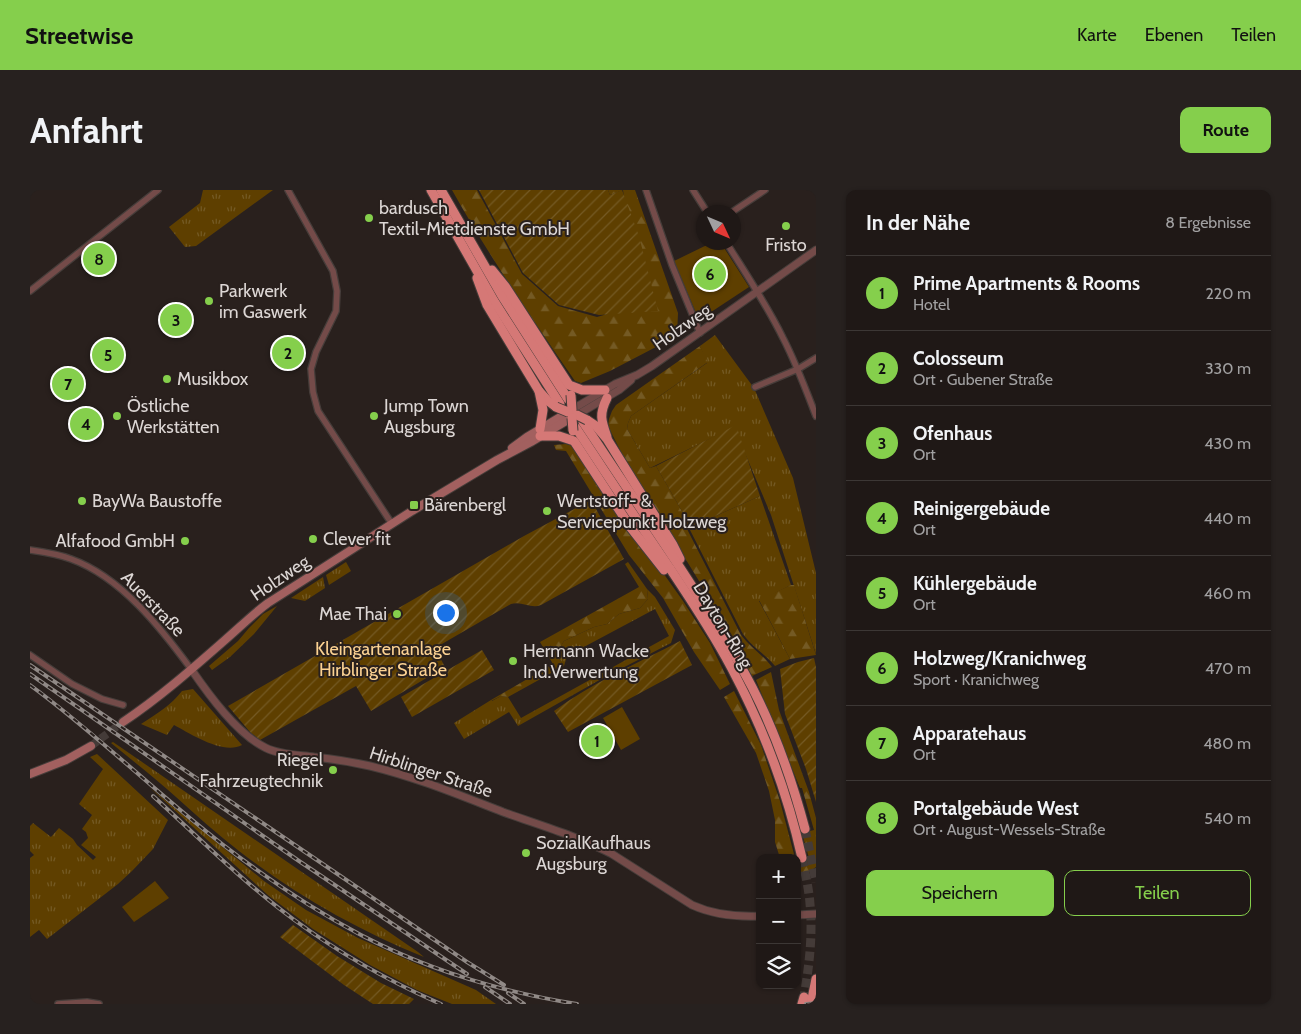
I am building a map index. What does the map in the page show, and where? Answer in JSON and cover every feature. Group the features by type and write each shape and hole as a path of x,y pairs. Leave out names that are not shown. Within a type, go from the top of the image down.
{"highway":[{"path":"431,190 472,264 519,341 574,417 574,441 631,528 663,569 692,594"},
{"path":"441,190 564,402 574,417 596,426 607,439 673,545 692,594"},
{"path":"478,255 505,286 569,385 582,390 606,394 601,418 607,439"},
{"path":"472,264 487,305 539,391 548,401 564,402"},
{"path":"564,402 569,385"},
{"path":"539,391 543,413 540,433 574,441"},
{"name":"Dayton-Ring","path":"574,417 692,594 724,637 753,689 772,731 794,790 805,829"},
{"name":"Dayton-Ring","path":"692,594 730,665 764,735 785,793 802,858"},
{"path":"811,1004 816,979"}],"main road":[{"name":"Holzweg","path":"191,669 257,611 300,582 540,433 574,417"},
{"path":"123,722 191,669"},
{"path":"30,774 66,760 91,746"}],"street":[{"path":"30,291 158,190"},
{"path":"288,190 333,271 338,291 336,311 316,352 311,369 313,392 318,411 392,524"},
{"path":"646,190 672,265 700,333"},
{"path":"693,190 703,205"},
{"path":"741,206 765,190"},
{"path":"731,250 758,292 783,337 798,369 816,416"},
{"name":"Holzweg","path":"574,417 700,333 816,250"},
{"path":"755,387 798,369 816,358"},
{"name":"Auerstraße","path":"30,550 72,559 105,576 137,604 191,669"},
{"path":"30,655 72,684 102,699 123,705"},
{"name":"Hirblinger Straße","path":"191,669 199,682 235,725 253,741 268,750 352,762 387,770 598,847 692,905 702,909 717,914 742,917 756,916"},
{"path":"801,915 816,914"},
{"path":"58,1004 87,1002 99,1004"}],"green space":[{"path":"203,190 273,190 196,246 185,247 169,227 200,203"},
{"path":"452,190 477,190 522,274 558,306 597,317 639,305 623,190 635,190 678,313 677,336 610,371 581,383 575,381 496,263"},
{"path":"479,190 608,190 610,195 622,190 639,236 658,311 599,315 559,305 523,273"},
{"path":"608,190 623,190 610,195"},
{"path":"697,250 725,250 749,287 699,320 674,261"},
{"path":"715,335 754,388 793,478 816,573 816,654 771,515 734,427 650,468 627,429 631,416 707,363 700,346"},
{"path":"700,346 708,362 631,416 627,429 650,468 656,466 691,527 687,529 741,635 772,667 752,676 719,619 707,594 626,462 608,426 612,411 616,405"},
{"path":"736,425 760,496 691,527 656,466"},
{"path":"566,444 573,446 683,601 710,643 730,684 720,690 694,652 663,598 629,555 566,451 556,450 554,445"},
{"path":"760,496 791,585 759,601 790,659 775,666 743,634 689,528"},
{"name":"Kleingartenanlage Hirblinger Straße","path":"591,500 624,559 541,605 511,604 435,648 445,667 371,711 356,686 260,740 250,732 228,706 524,536"},
{"path":"346,562 351,571 329,585 326,575"},
{"path":"628,562 647,589 648,599 640,608 619,614 607,624 594,627 564,641 556,654 564,666 508,697 501,696 491,701 553,664 540,642 639,587 625,564"},
{"path":"323,577 325,588 305,601 291,598"},
{"path":"794,585 816,655 790,659 759,600"},
{"path":"647,589 655,597 675,630 671,643 603,678 518,726 509,712 464,739 454,723 491,700 501,696 508,697 521,718 669,636 655,609 567,656 564,666 556,654 564,641 594,627 607,624 619,614 640,608 648,599"},
{"path":"277,606 254,634 230,657 212,670 209,666 238,641 263,614"},
{"path":"680,641 692,665 568,732 554,711 599,682"},
{"path":"482,650 494,670 412,717 401,697"},
{"path":"814,658 816,667 816,802 806,769 785,714 780,669"},
{"path":"771,672 779,710 809,792 816,818 816,867 801,875 801,860 809,858 802,833 814,830 802,788 800,788 756,680"},
{"path":"193,689 242,745 226,747 217,745 198,738 174,725 167,735 141,724 168,705 182,691"},
{"path":"734,691 761,745 780,801 794,854 779,854 775,842 775,820 769,791 756,753 724,697"},
{"path":"622,707 640,739 621,750 603,718"},
{"path":"113,742 424,957 351,923 305,897 261,867 223,838 111,743"},
{"path":"97,754 168,820 153,849 118,884 47,939 39,930 30,937 30,858 34,855 30,851 30,826 33,823 51,837 59,828 73,839 93,860 96,857 81,845 88,838 86,832 82,829 92,815 79,804 103,769 90,757"},
{"path":"149,787 264,881 306,910 358,938 476,990 496,1004 452,1004 417,990 370,965 313,929 269,896"},
{"path":"155,881 169,898 134,922 122,907"},
{"path":"293,925 337,956 381,983 414,999 409,1004 373,1004 344,985 280,937"}],"tunnel":[{"path":"91,746 123,722"},
{"path":"805,829 816,882"},
{"path":"802,858 809,893 811,916 811,939 804,997"}],"railway":[{"path":"30,665 467,962 504,985"},
{"path":"30,674 299,861 467,974"},
{"path":"30,685 79,723 222,844 272,881 325,915 386,948 439,969 493,986 577,1004"},
{"path":"153,796 239,875 293,919 364,966 441,1004"},
{"path":"485,987 510,1004"},
{"path":"508,993 524,1004"},
{"path":"806,1004 816,1003"}],"place":[{"name":"bardusch Textil-Mietdienste GmbH","path":"369,218"},
{"name":"Fristo","path":"786,226"},
{"name":"Portalgebäude West","path":"99,259"},
{"name":"Holzweg/Kranichweg","path":"710,274"},
{"name":"Parkwerk im Gaswerk","path":"209,301"},
{"name":"Ofenhaus","path":"176,320"},
{"name":"Colosseum","path":"288,353"},
{"name":"Kühlergebäude","path":"108,355"},
{"name":"Musikbox","path":"167,379"},
{"name":"Apparatehaus","path":"68,384"},
{"name":"Östliche Werkstätten","path":"117,416"},
{"name":"Jump Town Augsburg","path":"374,416"},
{"name":"Reinigergebäude","path":"86,424"},
{"name":"BayWa Baustoffe","path":"82,501"},
{"name":"Bärenbergl","path":"414,505"},
{"name":"Wertstoff- & Servicepunkt Holzweg","path":"547,511"},
{"name":"Clever fit","path":"313,539"},
{"name":"Alfafood GmbH","path":"185,541"},
{"name":"Mae Thai","path":"397,614"},
{"name":"Hermann Wacke Ind.Verwertung","path":"513,661"},
{"name":"Prime Apartments & Rooms","path":"597,741"},
{"name":"Riegel Fahrzeugtechnik","path":"333,770"},
{"name":"SozialKaufhaus Augsburg","path":"526,853"}]}
